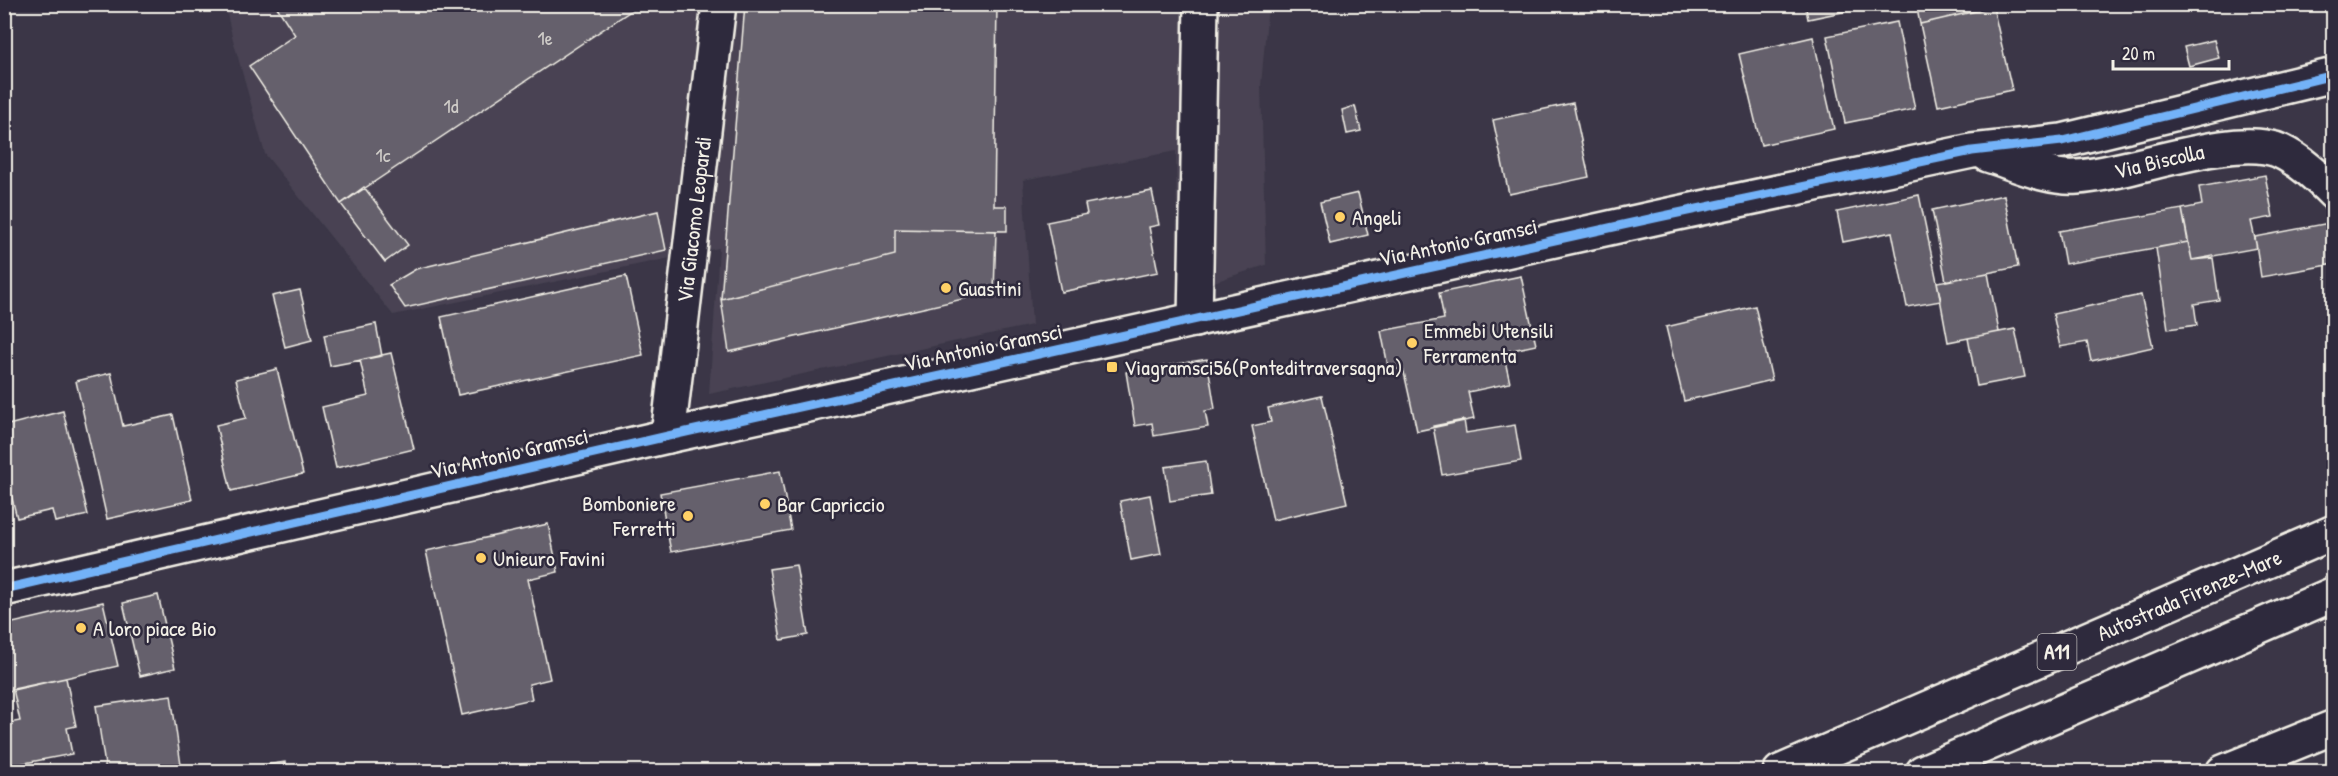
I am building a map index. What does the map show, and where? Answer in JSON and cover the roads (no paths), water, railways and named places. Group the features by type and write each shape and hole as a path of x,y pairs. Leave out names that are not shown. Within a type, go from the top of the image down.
{"main road":[{"name":"Via Giacomo Leopardi","path":"668,436 719,4"},
{"path":"1195,320 1201,4"},
{"name":"Via Antonio Gramsci","path":"4,589 668,436 1972,151 2062,141 2326,77"},
{"name":"Via Biscolla","path":"1972,151 2055,176 2074,177 2110,173 2232,146 2255,146 2278,150 2298,161 2334,193"},
{"name":"Autostrada Firenze-Mare","path":"1780,771 2334,532"},
{"name":"A11","path":"1923,771 2334,594"},
{"path":"2223,771 2334,726"}],"place":[{"name":"Angeli","path":"1340,217"},
{"name":"Guastini","path":"946,288"},
{"name":"Emmebi Utensili Ferramenta","path":"1412,343"},
{"name":"Viagramsci56(Ponteditraversagna)","path":"1112,367"},
{"name":"Bar Capriccio","path":"765,504"},
{"name":"Bomboniere Ferretti","path":"688,516"},
{"name":"Unieuro Favini","path":"481,558"},
{"name":"A loro piace Bio","path":"81,628"}]}
